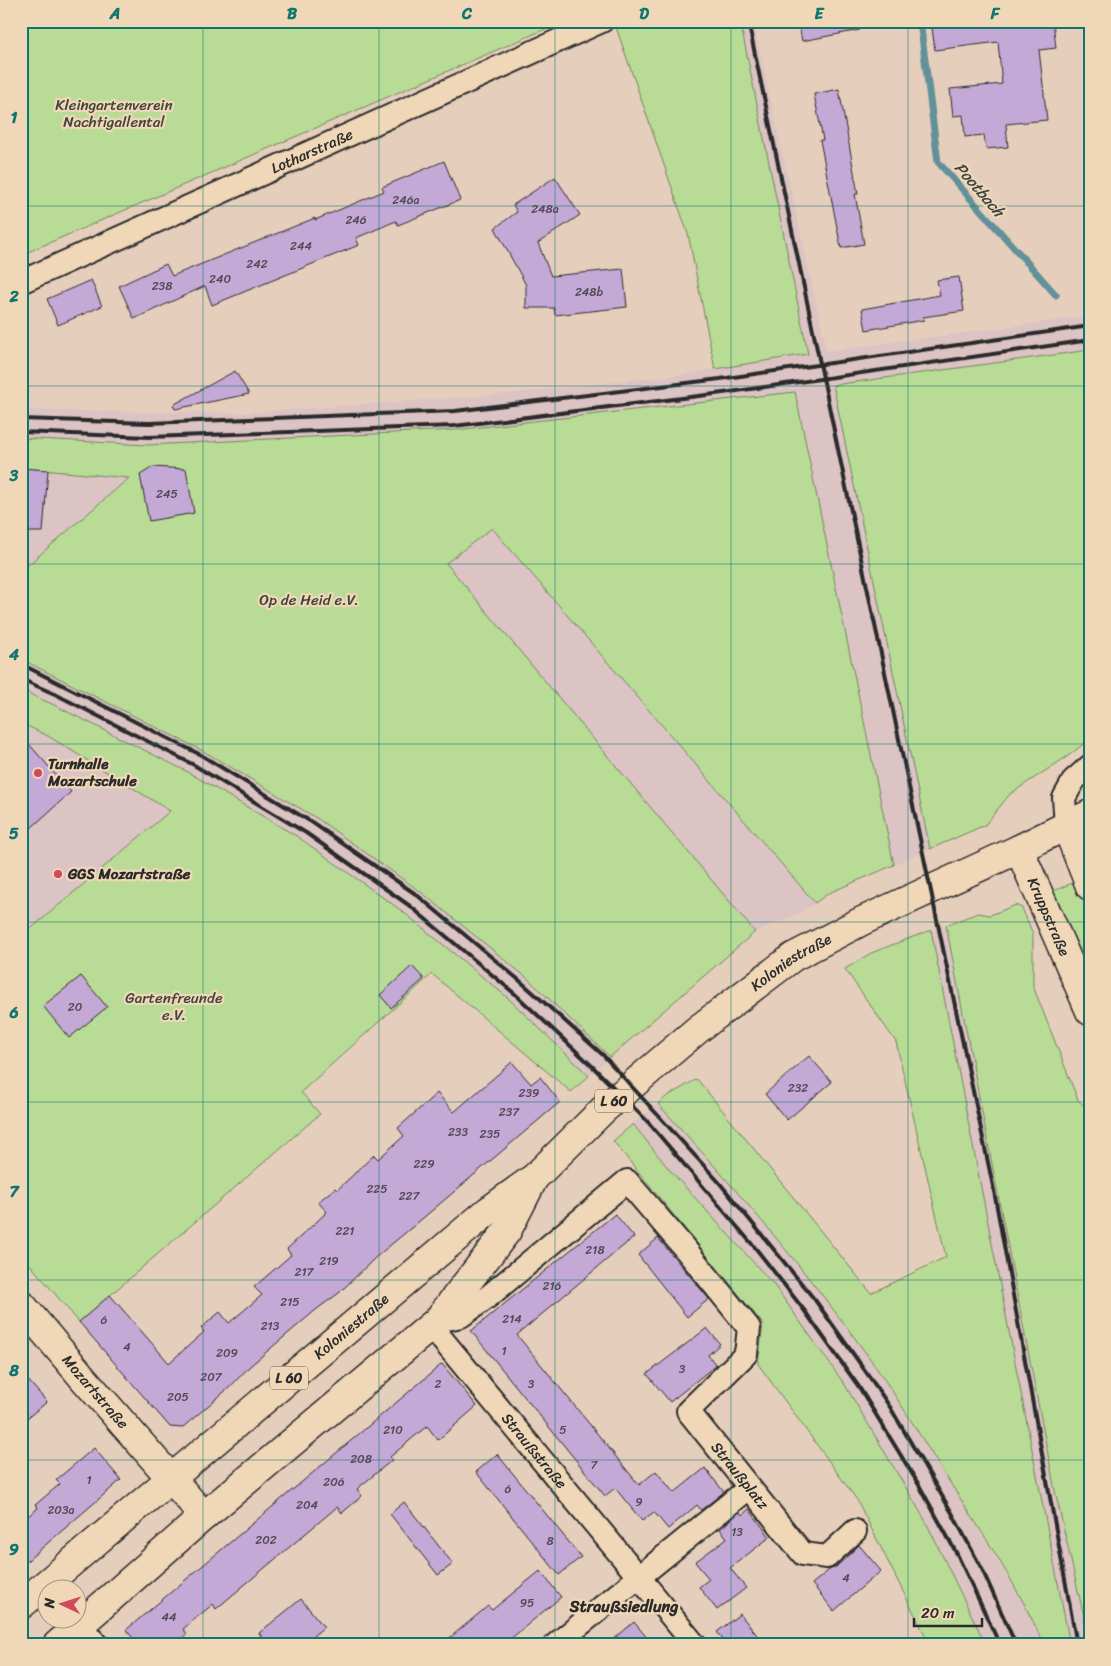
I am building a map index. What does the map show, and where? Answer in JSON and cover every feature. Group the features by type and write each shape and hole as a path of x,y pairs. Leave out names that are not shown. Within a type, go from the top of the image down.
{"main road":[{"name":"Koloniestraße","path":"21,1605 488,1211 535,1177 611,1103 697,1030 793,957 862,921 1078,820"},
{"path":"1078,820 1090,886"},
{"name":"Kruppstraße","path":"1019,848 1090,1011"},
{"name":"Koloniestraße","path":"57,1645 88,1635 204,1516 434,1323 507,1231 535,1177"},
{"name":"Mozartstraße","path":"21,1304 170,1478"},
{"path":"170,1478 204,1516"}],"street":[{"name":"Lotharstraße","path":"21,282 602,21"},
{"path":"1078,820 1064,798 1074,780 1090,766"},
{"name":"Koloniestraße","path":"434,1323 461,1316 475,1306 627,1181 749,1328 746,1354"},
{"name":"Straußstraße","path":"434,1323 695,1645"},
{"name":"Straußplatz","path":"746,1354 688,1411 803,1554 826,1557 855,1531"},
{"path":"555,1645 749,1488"}],"shaded area":[{"path":"740,21 753,21 827,351 1090,316 1090,350 833,385 930,849 894,865 795,392 454,430 147,445 21,438 21,409 244,413 507,394 678,375 808,354"},
{"path":"21,468 130,477 21,571"},
{"path":"492,528 815,903 802,912 755,932 445,563"},
{"path":"21,659 205,752 318,819 421,892 526,977 610,1057 589,1076 507,997 402,911 298,837 186,771 21,690"},
{"name":"GGS Mozartstraße","path":"21,723 48,736 170,811 21,937"},
{"path":"946,925 1055,1491 1090,1645 1070,1645 931,930"},
{"path":"658,1104 689,1137 797,1263 872,1361 959,1497 1030,1614 1044,1645 986,1645 925,1520 845,1385 774,1285 668,1168 633,1124"}],"green space":[{"name":"Kleingartenverein Nachtigallental","path":"21,21 564,21 21,255"},
{"path":"629,21 740,21 808,354 715,369 688,234 616,27"},
{"path":"1090,350 1090,739 1068,756 1010,794 985,825 930,849 833,385"},
{"name":"Op de Heid e.V.","path":"795,392 894,865 829,893 815,903 492,528 446,563 755,932 610,1057 526,977 421,892 318,819 205,752 21,659 21,571 129,478 21,468 21,438 147,445 454,430"},
{"name":"Gartenfreunde e.V.","path":"21,690 186,771 298,837 402,911 507,997 589,1076 571,1092 432,974 301,1092 320,1114 79,1322 21,1254 21,937 170,811 48,736 21,723"},
{"path":"1075,882 1090,915 1090,983 1051,892"},
{"path":"1016,905 1022,908 1033,934 1033,986 1078,1100 1090,1112 1090,1643 1055,1491 946,925 978,913 990,915"},
{"path":"931,930 1070,1645 1044,1645 1023,1602 999,1560 871,1360 821,1293 768,1229 658,1104 666,1097 697,1079 871,1293 946,1257 896,1042 845,969 871,953"},
{"path":"633,1124 668,1168 774,1285 845,1385 925,1520 986,1645 930,1645 857,1500 758,1364 763,1324 613,1141"}],"building":[{"path":"798,21 859,21 860,30 802,41"},
{"path":"931,21 1053,21 1056,48 1039,50 1047,120 1006,124 1008,147 986,149 984,135 965,137 963,115 953,116 950,89 1002,84 998,42 935,50"},
{"path":"839,89 858,194 855,194 864,244 841,248 820,140 823,140 814,94"},
{"path":"444,161 460,200 398,225 396,221 356,238 359,245 212,305 205,286 134,319 119,286 166,264 172,276 384,191 382,187"},
{"path":"555,177 580,215 538,243 551,276 623,269 627,307 555,315 554,308 526,308 526,285 495,228 517,212 513,205"},
{"path":"959,277 964,311 923,317 924,320 866,330 862,309 940,295 937,280"},
{"path":"91,280 102,306 58,325 47,299"},
{"path":"235,371 249,394 175,409 173,405"},
{"path":"153,467 186,469 194,513 149,521 140,475"},
{"path":"21,468 48,470 43,532 21,532"},
{"name":"Turnhalle Mozartschule","path":"21,735 71,792 21,837"},
{"path":"412,966 424,979 391,1008 380,995"},
{"path":"81,976 107,1007 69,1038 43,1006"},
{"path":"809,1056 832,1082 787,1120 765,1094"},
{"path":"512,1062 531,1084 540,1077 560,1102 376,1257 339,1293 317,1309 250,1366 230,1387 182,1428 170,1427 79,1322 110,1295 169,1363 204,1332 201,1328 220,1312 229,1323 262,1295 254,1287 291,1255 287,1249 327,1212 318,1202 335,1188 337,1190 374,1155 378,1159 404,1136 398,1128 437,1093 454,1112"},
{"path":"615,1214 634,1237 517,1335 639,1485 656,1471 674,1493 705,1468 724,1492 701,1510 697,1505 668,1529 654,1512 642,1521 615,1488 605,1496 471,1331"},
{"path":"658,1238 709,1299 687,1317 638,1255"},
{"path":"707,1328 720,1344 708,1355 716,1365 670,1402 647,1374"},
{"path":"442,1364 477,1406 438,1440 427,1426 390,1457 392,1460 357,1489 362,1496 342,1513 337,1507 216,1609 213,1604 183,1629 187,1634 174,1645 139,1645 126,1630"},
{"path":"21,1372 47,1402 21,1423"},
{"path":"94,1448 121,1480 21,1566 21,1522 38,1508 35,1505 60,1484 56,1480"},
{"path":"497,1454 581,1557 559,1575 476,1472"},
{"path":"404,1502 453,1564 438,1575 390,1514"},
{"path":"749,1509 770,1537 730,1568 746,1588 717,1610 699,1587 709,1579 695,1562 727,1538 720,1529 740,1512 742,1515"},
{"path":"859,1545 881,1571 834,1611 812,1584 829,1570 836,1567"},
{"path":"540,1571 561,1597 503,1645 441,1645 488,1606 492,1610"},
{"path":"301,1599 324,1627 302,1645 268,1645 259,1633"},
{"path":"740,1614 765,1645 727,1645 717,1632"},
{"path":"634,1622 653,1645 607,1645"}],"waterway":[{"name":"Pootbach","path":"920,21 938,162 1056,295"}],"railway":[{"path":"748,21 994,1191 1077,1645"},
{"path":"21,419 149,423 455,411 720,379 1090,326"},
{"path":"21,432 149,437 454,426 723,393 1090,340"},
{"path":"21,664 201,755 313,823 417,895 519,980 603,1055 718,1181 815,1300 871,1379 890,1407 952,1513 982,1569 1016,1645"},
{"path":"21,679 57,695 194,765 306,833 410,906 515,994 591,1065 648,1122 757,1250 804,1310 859,1387 919,1485 957,1554 1000,1645"}],"place":[{"name":"Turnhalle Mozartschule","path":"38,773"},
{"name":"GGS Mozartstraße","path":"58,874"}],"district":[{"name":"Straußsiedlung","path":"624,1606"}]}
